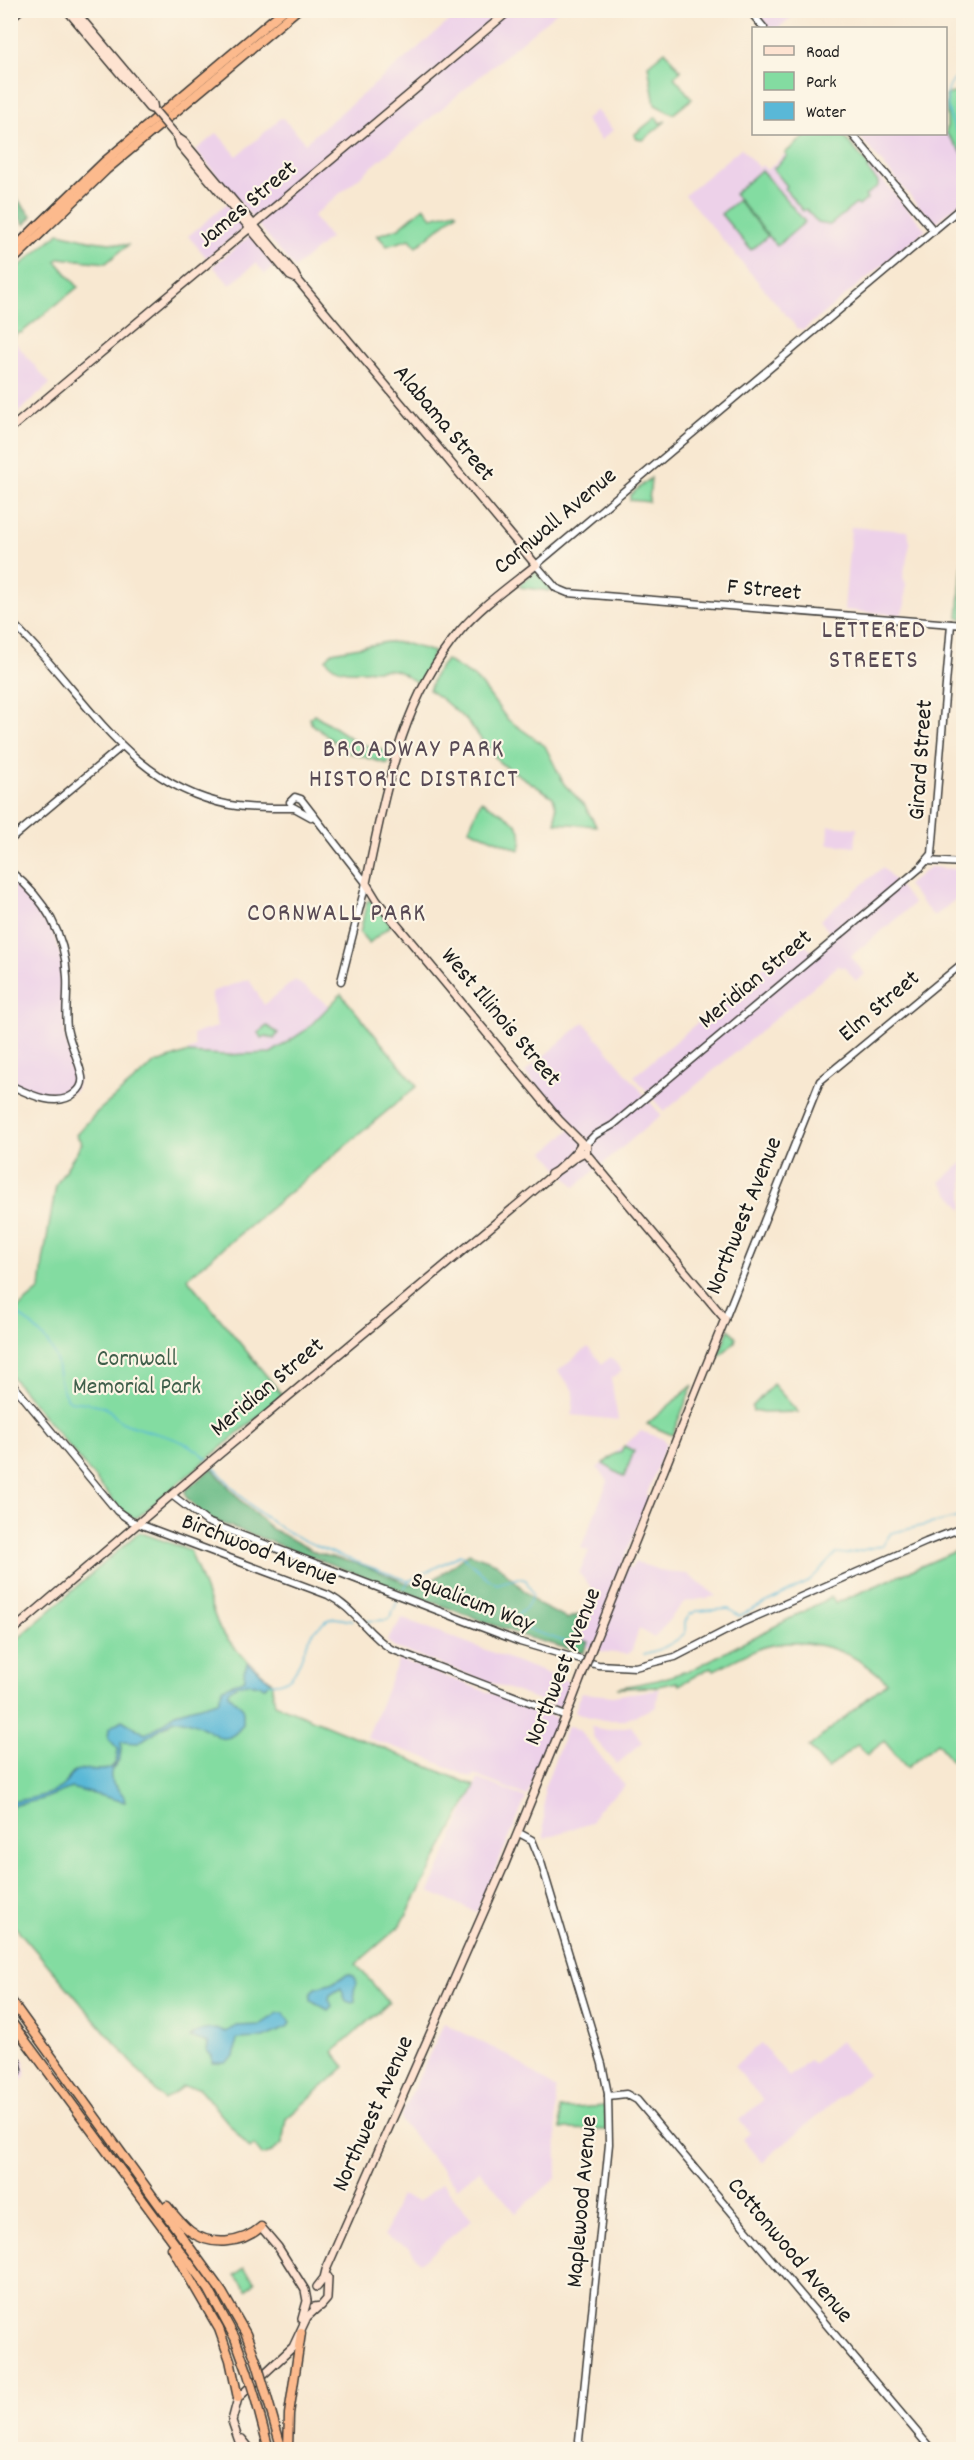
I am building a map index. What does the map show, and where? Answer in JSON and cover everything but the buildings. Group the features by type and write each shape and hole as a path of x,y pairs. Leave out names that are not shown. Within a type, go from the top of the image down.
{"highway":[{"path":"160,117 284,10"},
{"path":"10,263 104,162 297,10"},
{"path":"10,253 43,226"},
{"path":"10,1999 222,2292 246,2334 257,2363 282,2450"},
{"path":"12,2023 209,2290 232,2330 247,2371 269,2450"},
{"path":"120,2151 184,2227 197,2236 213,2241 233,2240 261,2227"},
{"path":"138,2195 219,2329 230,2360 238,2398"},
{"path":"288,2450 289,2414 301,2334"}],"main road":[{"path":"10,18 20,10"},
{"name":"Alabama Street","path":"67,10 149,108 184,142 213,176 291,276 297,279 536,565"},
{"name":"Alabama Street","path":"74,10 153,104 160,117"},
{"name":"James Street","path":"10,429 510,10"},
{"name":"Alabama Street","path":"178,138 180,145 252,227"},
{"path":"199,167 213,176"},
{"name":"Cornwall Avenue","path":"366,883 397,751 429,677 462,629 536,565"},
{"name":"West Illinois Street","path":"366,883 378,901 725,1319"},
{"name":"Meridian Street","path":"10,1633 584,1148"},
{"name":"Northwest Avenue","path":"316,2287 322,2282 519,1833 725,1319"},
{"path":"261,2227 278,2247 296,2275 311,2306 317,2308"},
{"name":"Northwest Avenue","path":"326,2292 330,2262"},
{"path":"242,2450 232,2421 238,2398 289,2352 301,2334 309,2312 325,2303 326,2292 306,2284 296,2275"},
{"path":"289,2352 304,2316 310,2289 316,2287"},
{"path":"248,2387 240,2401 236,2418 240,2436 251,2450"}],"street":[{"path":"749,10 763,27"},
{"path":"853,135 934,231"},
{"name":"Cornwall Avenue","path":"536,565 963,206"},
{"name":"Alabama Street","path":"536,565 562,592"},
{"name":"F Street","path":"562,592 963,625"},
{"path":"10,621 38,648 121,747 155,774 191,794 231,805 273,808 292,805 309,814"},
{"name":"Girard Street","path":"927,861 932,854 934,838 951,624"},
{"path":"10,840 121,747"},
{"path":"292,805 292,798 299,797 309,814"},
{"name":"West Illinois Street","path":"309,814 366,883"},
{"path":"927,861 963,863"},
{"name":"Meridian Street","path":"584,1148 927,861"},
{"path":"10,871 41,901 60,939 67,970 67,1026 82,1082 74,1094 55,1100 38,1097 10,1085"},
{"name":"Cornwall Avenue","path":"341,981 366,883"},
{"name":"Elm Street","path":"820,1081 963,962"},
{"name":"Northwest Avenue","path":"725,1319 820,1081"},
{"name":"Birchwood Avenue","path":"10,1381 117,1511 138,1525 328,1595 342,1602 378,1641 390,1649 566,1716"},
{"name":"Squalicum Way","path":"172,1496 207,1522 520,1642 610,1667 634,1667 675,1658 741,1623 963,1527"},
{"name":"Maplewood Avenue","path":"519,1833 532,1840 542,1862 595,2037 608,2096 609,2145 578,2450"},
{"path":"10,2052 19,2067 18,2073 10,2080"},
{"name":"Cottonwood Avenue","path":"608,2096 626,2094 637,2100 932,2450"}],"shaded area":[{"path":"457,11 558,11 313,216 330,238 294,268 196,150 217,133 237,156 278,119 283,118 305,143 459,13"},
{"path":"753,11 800,11 779,27 767,27"},
{"path":"596,110 613,130 601,140 585,120"},
{"path":"947,134 963,154 963,200 934,224 859,136"},
{"path":"807,135 843,135 926,230 803,330 797,328 685,195 741,148 759,168 762,165 767,170"},
{"path":"227,204 244,227 207,258 188,236"},
{"path":"251,235 277,264 265,274 256,263 230,285 213,266"},
{"path":"13,340 50,384 11,419 10,342"},
{"path":"851,527 908,531 910,544 903,577 906,584 905,604 901,615 844,610"},
{"path":"829,826 857,828 855,847 828,844"},
{"path":"883,867 914,904 851,956 865,974 856,981 844,966 841,968 839,965 664,1112 634,1076 799,937 812,952 832,936 820,920"},
{"path":"930,867 963,870 963,893 934,917 907,885"},
{"path":"10,875 39,906 51,925 62,961 65,1036 78,1079 76,1089 70,1093 38,1093 11,1081"},
{"path":"249,979 264,1005 295,980 330,1006 306,1030 271,1053 225,1055 186,1053 195,1047 193,1034 217,1027 211,992"},
{"path":"584,1022 661,1115 575,1187 545,1152 571,1129 525,1072"},
{"path":"963,1162 963,1210 940,1182"},
{"path":"588,1347 602,1364 611,1357 622,1371 611,1379 618,1420 572,1415 574,1391 558,1371"},
{"path":"641,1431 663,1439 666,1444 646,1496 649,1498 622,1564 631,1568 635,1562 666,1572 687,1574 717,1596 684,1602 654,1638 639,1628 632,1650 627,1654 605,1652 587,1647 577,1628 581,1621 579,1617 600,1598 579,1573 589,1551 581,1548 608,1481 597,1468"},
{"path":"402,1618 572,1683 561,1708 396,1648 387,1641"},
{"path":"399,1659 556,1718 557,1721 527,1796 474,1775 472,1778 422,1756 367,1738"},
{"path":"659,1689 656,1707 625,1720 604,1720 575,1712 581,1693 613,1696"},
{"path":"571,1726 579,1730 625,1786 598,1809 591,1823 544,1838 544,1788 567,1728"},
{"path":"631,1726 643,1742 617,1764 594,1738 591,1727 607,1730"},
{"path":"478,1779 526,1798 477,1912 429,1892"},
{"path":"444,2023 509,2056 556,2089 557,2177 516,2213 479,2170 457,2188 401,2121 401,2116"},
{"path":"840,2041 868,2074 762,2162 743,2139 750,2133 739,2120 763,2100 734,2066 761,2043 789,2077 809,2060 813,2064"},
{"path":"10,2044 25,2062 25,2076 11,2088"},
{"path":"442,2183 472,2219 420,2263 410,2248 384,2236 400,2195 418,2202"}],"green space":[{"path":"665,51 681,71 674,77 692,99 673,114 655,105 648,65"},
{"path":"957,92 959,95 963,94 963,100 956,107 963,126 963,154 947,134 947,95"},
{"path":"656,117 660,123 666,121 643,140 637,139 634,135"},
{"path":"807,135 843,135 870,167 867,169 878,182 878,186 865,196 867,199 859,206 856,204 830,225 818,223 806,209 803,211 785,189 787,186 773,169 787,156 785,153"},
{"path":"761,170 805,222 777,246 734,194"},
{"path":"10,191 32,216 25,225 11,207"},
{"path":"738,200 768,236 751,250 721,214"},
{"path":"424,207 432,217 455,211 457,213 416,247 410,239 387,246 377,235 399,228"},
{"path":"59,233 93,241 128,245 106,263 60,258 56,261 78,287 21,333 17,333 11,342 11,273"},
{"path":"651,478 649,502 630,500 630,495"},
{"path":"964,554 963,619 958,618"},
{"path":"536,571 550,588 549,591 520,587 520,584"},
{"path":"387,642 403,643 434,652 420,683 394,670 348,671 339,669 326,659 332,652"},
{"path":"446,660 471,675 482,685 507,719 545,746 564,784 585,806 596,826 556,823 556,807 553,797 500,763 466,720 429,690 435,674"},
{"path":"314,714 358,743 389,752 388,764 347,752 311,723 310,718"},
{"path":"481,801 505,814 517,826 522,841 519,850 469,829"},
{"path":"370,900 391,925 369,943 360,933 367,901"},
{"name":"Cornwall Memorial Park","path":"341,994 417,1086 187,1278 283,1396 138,1517 132,1518 121,1510 11,1376 10,1315 40,1290 56,1185 82,1143 76,1135 97,1112 154,1064 186,1053 225,1055 271,1053 306,1030"},
{"path":"267,1026 278,1033 274,1039 266,1036 262,1038 258,1033"},
{"path":"729,1329 736,1337 735,1342 717,1358"},
{"path":"773,1384 798,1412 753,1411 752,1407"},
{"path":"693,1385 672,1435 647,1424"},
{"path":"624,1446 634,1451 624,1477 603,1464 615,1454 620,1453"},
{"path":"212,1468 243,1503 272,1529 317,1553 365,1566 409,1584 436,1578 469,1553 496,1563 539,1605 567,1619 578,1615 581,1620 576,1629 582,1640 588,1642 583,1653 523,1636 210,1519 186,1497 185,1491"},
{"path":"139,1532 190,1550 220,1630 241,1655 271,1681 275,1704 475,1786 401,1925 356,1964 389,2003 333,2052 345,2067 286,2119 282,2144 272,2152 262,2155 254,2145 250,2149 199,2088 182,2087 164,2100 11,1922 11,1645"},
{"path":"963,1548 963,1774 937,1743 907,1768 884,1741 867,1755 858,1744 828,1769 809,1747 887,1682 860,1661 814,1644 781,1644 764,1647 714,1670 711,1667 679,1685 677,1682 653,1687 617,1688 658,1680 693,1669 831,1597 836,1603"},
{"path":"605,2106 606,2130 561,2129 560,2109"},
{"path":"244,2268 255,2282 247,2290 235,2275"}],"water":[{"path":"248,1662 270,1681 265,1687 246,1683 237,1685 228,1691 228,1694 243,1708 243,1724 231,1737 221,1738 192,1723 174,1720 138,1743 121,1742 120,1757 111,1775 112,1782 123,1795 125,1802 71,1788 43,1799 11,1806 11,1802 58,1789 75,1771 102,1770 113,1766 118,1749 108,1738 109,1728 122,1720 145,1734 163,1724 175,1713 218,1701 223,1688 245,1679 244,1671"},
{"path":"348,1974 354,1976 357,1983 354,1990 355,2001 352,2003 346,2001 341,1988 330,1995 332,2006 328,2010 311,2000 311,1993 315,1988 331,1984"},
{"path":"278,2013 284,2013 290,2023 287,2028 263,2038 237,2039 234,2057 225,2063 212,2063 212,2056 207,2051 208,2043 190,2037 197,2032 207,2030 226,2032 237,2026 260,2025"}],"waterway":[{"path":"964,74 955,79 947,95 950,116 964,142"},
{"path":"10,1307 36,1329 51,1348 57,1362 61,1386 70,1401 102,1406 121,1422 180,1441 200,1452 208,1460"},
{"path":"211,1464 263,1516 287,1532 357,1562 409,1581 460,1555 497,1584 518,1578 526,1580 533,1595 526,1608 515,1617 518,1626 575,1645"},
{"path":"644,1654 666,1646 685,1633 685,1622 689,1615 697,1611 729,1609 739,1616 810,1581 836,1553 847,1554 883,1545 891,1533 964,1516"},
{"path":"404,1589 408,1582"},
{"path":"366,1621 387,1620 397,1602"},
{"path":"267,1683 280,1683 289,1679 295,1672 313,1633 324,1623 334,1618 352,1621"}],"district":[{"name":"LETTERED STREETS","path":"874,646"},
{"name":"BROADWAY PARK HISTORIC DISTRICT","path":"414,765"},
{"name":"CORNWALL PARK","path":"337,914"}]}
